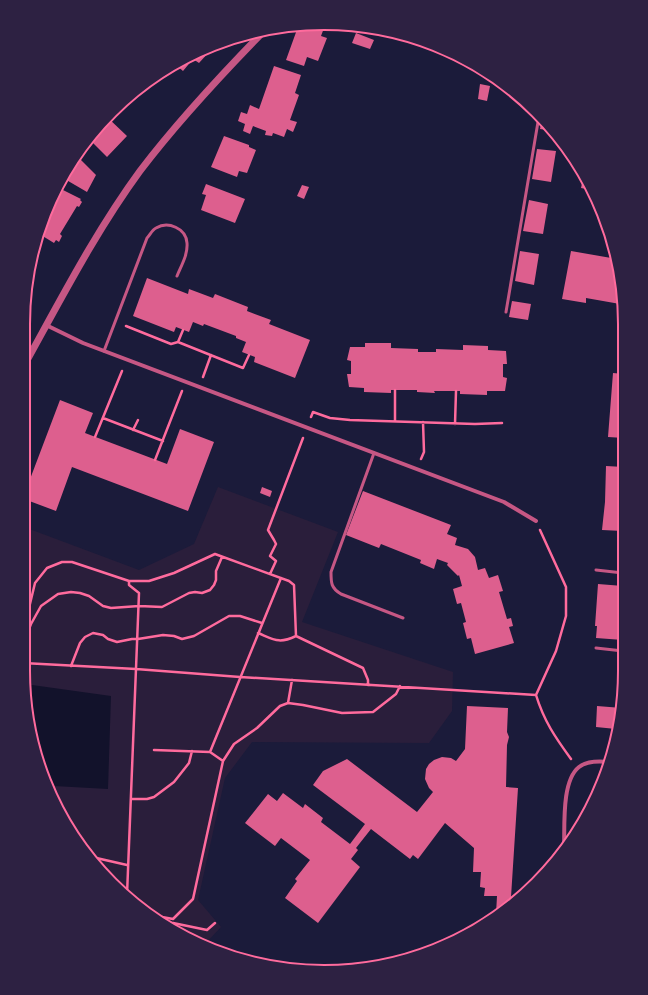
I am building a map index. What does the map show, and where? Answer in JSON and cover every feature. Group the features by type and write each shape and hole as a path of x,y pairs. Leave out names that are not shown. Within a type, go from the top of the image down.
{"street":[{"path":"30,355 98,236 141,171 192,107 257,38"},
{"path":"46,325 83,343 504,502 536,521"},
{"path":"564,839 566,795 571,777 578,768 588,763 596,761 603,762"}],"lane":[{"path":"506,312 538,122"},
{"path":"104,351 147,238 154,228 165,225 175,227 183,233 187,241 187,252 177,276"},
{"path":"374,453 331,572 331,582 335,590 342,594 403,618"},
{"path":"596,570 618,572"},
{"path":"596,648 618,650"}],"path":[{"path":"116,322 171,344 178,342 244,368 249,354"},
{"path":"178,342 183,330"},
{"path":"199,387 211,355"},
{"path":"95,437 126,359"},
{"path":"156,460 186,382"},
{"path":"395,390 395,422"},
{"path":"455,424 456,391"},
{"path":"270,574 276,561 270,556 276,544 268,530 313,412 330,418 350,420 455,424 502,423"},
{"path":"103,418 163,441"},
{"path":"133,430 138,420"},
{"path":"418,470 424,452 423,422"},
{"path":"536,521 566,587 566,616 556,651 536,695 541,710 554,736 578,768"},
{"path":"30,601 34,583 46,568 62,562 72,562 129,581 149,581 174,573 214,554 289,581 294,586 296,636"},
{"path":"30,626 41,606 58,594 71,592 80,593 89,596 103,606 111,608 139,606 162,607 189,593 202,593 210,590 214,585 216,580 216,571 222,557"},
{"path":"210,752 281,578"},
{"path":"127,889 139,606 139,593 129,586 129,581"},
{"path":"71,666 80,643 85,637 93,633 103,635 108,639 117,642 163,635 174,636 182,639 194,636 229,616 240,616 262,622"},
{"path":"258,633 278,641 287,641 296,636"},
{"path":"296,636 363,668 368,680 368,685"},
{"path":"30,663 536,695"},
{"path":"288,703 292,680"},
{"path":"172,923 173,919 193,899 223,761 234,744 257,728 280,706 288,703 342,713 373,712 396,694 400,686"},
{"path":"154,750 210,752 223,761"},
{"path":"131,799 147,799 154,797 174,782 189,763 192,751"},
{"path":"98,858 128,865"},
{"path":"165,918 173,919"},
{"path":"176,926 207,930 215,923"}],"shaded area":[{"path":"218,487 338,532 302,622 453,672 452,711 429,743 252,742 225,778 198,900 221,927 207,941 177,926 130,892 103,865 69,818 52,784 40,747 33,709 30,671 30,529 139,570 194,544"},
{"path":"31,685 111,696 108,789 54,786 52,784 40,747 33,709"}],"building":[{"path":"323,30 321,36 327,38 318,61 307,57 304,66 286,60 296,32"},
{"path":"356,33 374,40 370,49 352,43"},
{"path":"208,54 199,63 194,60"},
{"path":"191,62 183,71 179,68"},
{"path":"274,66 301,75 295,93 299,95 290,120 297,122 293,132 287,129 284,137 273,133 272,136 265,135 266,131 253,126 250,134 243,131 245,124 238,121 241,112 247,114 250,105 259,109"},
{"path":"480,84 490,86 487,101 478,99"},
{"path":"111,121 127,136 107,157 93,143"},
{"path":"224,136 249,145 249,147 256,150 247,173 239,171 237,177 211,167"},
{"path":"537,149 556,151 551,182 532,179"},
{"path":"81,160 96,175 87,192 67,180"},
{"path":"582,183 585,189 581,188"},
{"path":"206,184 245,199 235,223 201,210 206,195 202,194"},
{"path":"302,185 309,187 304,199 297,196"},
{"path":"63,190 81,199 80,200 82,202 79,207 77,206 60,234 62,236 59,242 56,240 54,243 44,237 58,198"},
{"path":"529,200 548,204 543,234 523,231"},
{"path":"520,251 539,254 534,285 515,281"},
{"path":"571,251 610,258 617,303 586,298 586,303 562,299"},
{"path":"147,278 188,294 189,289 213,298 215,294 248,307 247,311 271,320 269,324 310,340 295,378 254,362 255,357 242,352 246,342 236,338 236,336 204,324 203,326 193,322 189,332 176,327 174,332 133,316"},
{"path":"512,301 531,304 528,320 509,317"},
{"path":"365,343 391,343 391,348 418,349 418,352 436,352 436,349 463,350 463,345 488,346 488,350 506,351 507,364 503,364 503,377 507,378 505,391 487,391 487,395 460,394 460,391 434,391 435,393 417,392 417,390 391,390 391,393 364,392 364,388 349,387 347,374 351,374 351,361 347,360 350,347 365,347"},
{"path":"613,373 618,373 618,438 608,437"},
{"path":"60,400 93,413 85,433 167,464 180,429 214,442 188,511 72,467 56,511 30,501 30,479"},
{"path":"606,466 618,467 618,531 602,530 605,502"},
{"path":"262,487 272,491 270,497 260,493"},
{"path":"363,491 451,525 447,534 457,538 455,545 468,549 475,557 478,570 485,568 489,578 498,575 503,591 499,592 507,619 511,618 513,626 509,627 514,643 475,654 471,638 467,639 463,623 466,622 461,603 457,604 453,589 462,586 459,575 458,576 447,565 448,563 437,559 434,569 420,563 421,560 381,544 379,548 346,535"},
{"path":"598,584 618,586 618,640 596,638 597,626 595,626"},
{"path":"467,706 508,708 507,732 509,737 507,745 506,787 518,788 512,897 496,909 497,896 484,896 485,888 480,887 481,872 473,872 474,848 445,823 418,859 413,855 410,859 371,829 356,848 358,850 351,859 360,867 318,923 285,898 297,881 295,879 310,860 281,838 275,846 245,823 268,794 277,801 283,793 303,808 305,804 323,818 321,822 350,844 365,824 313,785 323,771 347,759 417,812 433,792 429,788 425,779 426,769 429,764 442,757 451,758 456,761 465,749"},
{"path":"597,706 615,707 612,729 596,727"}]}
